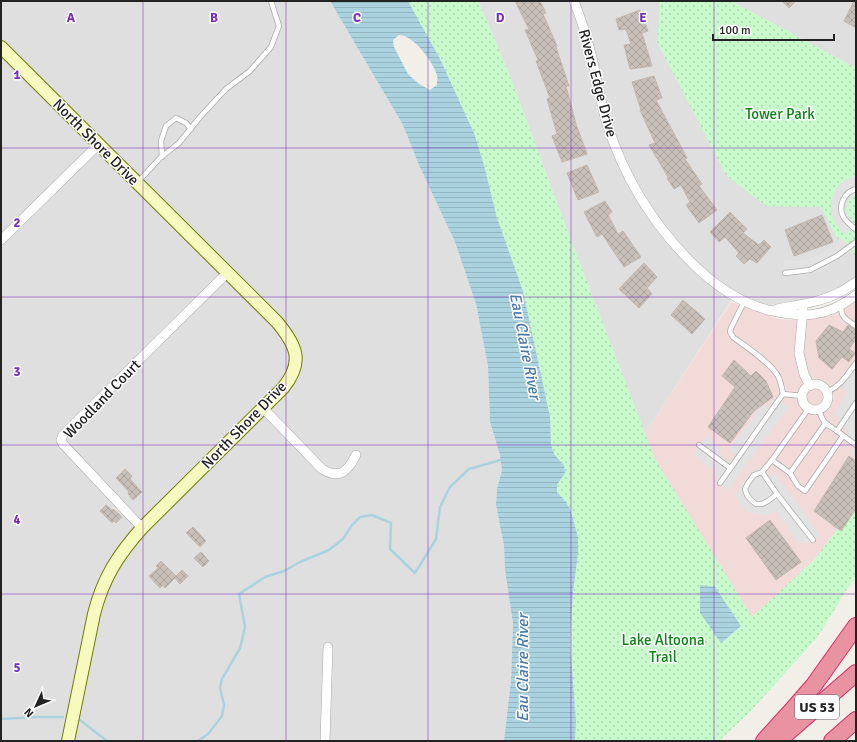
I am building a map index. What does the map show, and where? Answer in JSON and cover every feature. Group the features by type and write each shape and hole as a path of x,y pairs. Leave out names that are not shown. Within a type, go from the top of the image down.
{"highway":[{"path":"764,741 814,685 856,626"},
{"name":"US 53","path":"778,741 856,673"},
{"name":"US 53","path":"832,741 856,720"}],"street":[{"name":"Rivers Edge Drive","path":"574,1 587,39 602,108 623,165 633,186 656,221 680,251 721,288 744,302 772,311 803,315 823,313 841,306 856,295"},
{"name":"North Shore Drive","path":"1,47 284,331 295,352 295,367 293,374 283,388 142,528 123,551 108,575 98,599 94,614 68,741"},
{"path":"1,240 99,144"},
{"name":"Woodland Court","path":"142,528 63,444 61,440 63,435 227,273"},
{"name":"Rivers Edge Drive","path":"772,311 830,296 840,292 856,282"},
{"path":"803,304 799,353 804,374 810,386"},
{"path":"820,385 827,392 827,403 819,410 813,410 804,403 803,396 805,390 810,386 820,385"},
{"path":"263,408 322,469 327,472 339,474 343,472 351,465 356,455"},
{"path":"325,741 328,647"}],"lane":[{"path":"137,183 162,157 179,144 200,117 226,88 250,70 271,47 279,26 271,1"},
{"path":"162,157 161,140 166,126 176,118 186,123 191,129"},
{"path":"856,189 848,193 841,205 845,218 856,230"},
{"path":"785,273 810,270 837,256 856,242"},
{"path":"720,483 783,394 778,376 771,366 733,337 730,332 744,302"},
{"path":"841,306 841,313 846,319 856,326"},
{"path":"827,392 836,388 856,363"},
{"path":"783,394 803,396"},
{"path":"836,431 856,403"},
{"path":"777,494 768,502 756,504 747,495 746,489 754,474 762,472 772,460 809,408"},
{"path":"819,410 825,424 856,445"},
{"path":"790,473 825,424"},
{"path":"772,460 790,473 798,486 805,491 843,436"},
{"path":"699,445 730,468"},
{"path":"762,472 813,540"}],"shaded area":[{"path":"1,1 330,1 403,125 418,163 455,242 476,304 488,366 490,422 500,455 502,470 497,489 496,505 504,546 505,570 513,624 511,680 504,741 72,741 90,652 109,580 140,536 282,398 298,377 301,361 300,351 1,42"},
{"path":"478,1 659,1 660,6 766,206 821,206 835,235 856,257 856,279 844,286 819,296 770,305 758,303 736,293 645,434 510,76"},
{"path":"731,1 856,1 856,68"},
{"path":"1,53 280,333 291,354 288,376 119,549 64,741 1,741"},
{"path":"856,176 856,194 849,199 846,211 856,225 845,235 834,222 831,213 831,204 833,194 840,184 850,177"},
{"path":"841,238 853,250 834,264 809,274 782,276 784,260 797,261 808,259 828,249"},
{"path":"856,300 856,504 815,559 752,618 655,460 645,434 731,302 763,314 790,320 810,319"},
{"path":"856,358 856,421 852,427 856,430 856,458 850,453 853,448 843,441 847,432 839,418 834,414 848,392 838,384"},
{"path":"775,398 789,407 728,490 716,481 717,478 713,475 715,471 693,454 707,436 721,448 718,454 730,463 736,455 729,450 763,405 768,408"},
{"path":"762,466 770,477 776,474 820,535 808,544 805,541 800,545 776,511 768,515 757,515 748,512 740,505 736,497 736,493 750,473"}],"green space":[{"name":"Lake Altoona Trail","path":"408,1 478,1 510,76 655,459 752,617 815,559 856,504 856,575 817,638 748,714 719,741 575,741 576,721 570,642 573,592 578,554 565,501 557,492 557,486 565,473 564,465 554,454 551,445 550,417 523,291 497,218 484,165 474,133 440,59"},
{"name":"Tower Park","path":"659,1 731,1 856,68 856,257 835,235 821,207 766,206 726,175 657,42 660,6"}],"water":[{"name":"Eau Claire River","path":"330,1 408,1 440,59 474,133 484,165 497,218 523,291 550,417 551,445 554,454 564,465 565,473 557,485 557,492 570,509 578,537 578,554 573,592 570,642 576,721 575,741 504,741 511,680 513,624 505,570 504,546 496,505 497,489 502,470 500,455 490,422 488,366 476,304 455,242 418,163 403,125","holes":["399,35 405,36 417,44 435,70 437,85 430,90 419,84 408,74 394,47 393,40"]},
{"path":"700,585 715,587 741,626 721,643 700,613"}],"building":[{"path":"515,1 540,1 546,13 543,14 557,46 556,47 569,86 566,86 576,124 587,154 562,162 552,136 557,134 547,99 550,98 536,61 538,60 525,30 529,29"},
{"path":"782,1 796,1 789,8"},
{"path":"854,1 856,1 856,28 844,21"},
{"path":"640,10 648,31 642,33 652,66 630,69 624,45 631,44 626,29 619,30 616,19"},
{"path":"654,76 662,98 656,100 687,158 685,159 702,184 699,186 717,210 699,223 686,205 690,202 681,185 674,189 649,145 655,143 640,110 632,82"},
{"path":"587,165 599,192 578,200 567,173"},
{"path":"605,201 612,212 608,215 618,234 623,231 641,257 624,267 602,234 597,237 584,212"},
{"path":"730,212 747,229 743,233 759,245 764,240 771,247 757,263 750,259 744,264 736,256 739,253 725,237 719,242 710,232"},
{"path":"822,215 833,242 794,256 785,230"},
{"path":"644,263 657,277 647,288 652,294 639,308 619,289"},
{"path":"683,300 705,319 692,334 671,315"},
{"path":"829,325 843,332 848,325 856,330 856,339 849,349 855,353 849,362 842,357 832,369 819,358 816,341"},
{"path":"734,360 751,376 756,371 766,381 773,397 754,411 730,443 708,427 735,387 722,376"},
{"path":"849,456 856,461 856,509 841,531 814,511"},
{"path":"125,469 132,476 130,479 142,492 133,500 128,494 129,492 116,478"},
{"path":"106,505 122,517 116,523 114,521 112,523 100,511"},
{"path":"770,520 801,562 776,580 746,538"},
{"path":"193,527 206,541 200,547 186,533"},
{"path":"201,552 209,561 203,567 194,558"},
{"path":"161,561 176,576 182,570 188,576 180,584 175,578 165,588 163,585 160,588 149,576 158,568 156,566"}],"waterway":[{"path":"198,741 208,734 222,716 224,705 220,687 222,679 240,648 245,627 239,594 265,577 284,571 300,562 329,550 343,539 352,525 360,517 372,515 391,523 390,549 415,573 436,539 440,507 450,487 469,469 504,459"},
{"path":"1,719 63,717"},
{"path":"80,720 107,741"}]}
